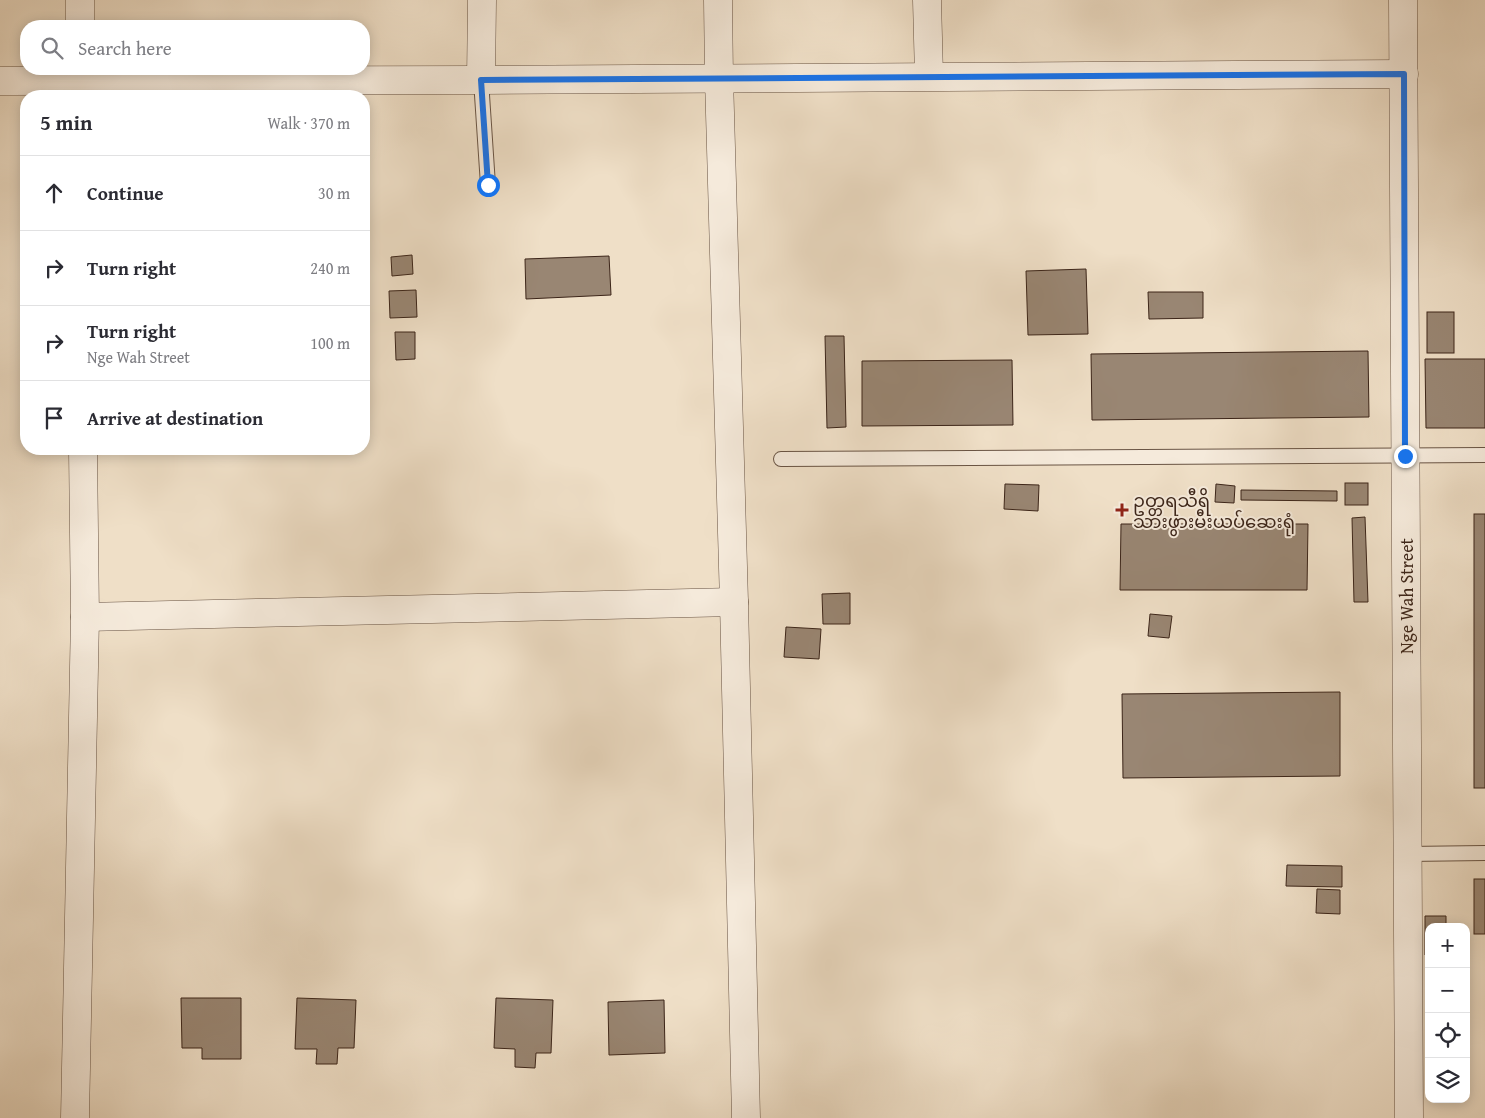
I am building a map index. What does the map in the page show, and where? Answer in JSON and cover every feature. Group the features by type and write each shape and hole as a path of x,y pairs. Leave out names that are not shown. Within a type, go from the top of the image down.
{"street":[{"path":"80,0 80,20"},
{"path":"481,80 482,0"},
{"path":"718,0 718,78 734,602 746,1118"},
{"path":"927,0 929,76"},
{"name":"Nge Wah Street","path":"1403,0 1408,1118"},
{"path":"0,81 1404,74"},
{"path":"75,1118 85,617 84,455"},
{"path":"85,617 734,602"}],"lane":[{"path":"481,80 488,185"},
{"path":"781,459 1485,455"},
{"path":"1407,854 1485,853"}],"building":[{"path":"412,255 413,274 392,276 391,257"},
{"path":"609,256 611,295 526,299 525,259"},
{"path":"1086,269 1088,334 1028,335 1026,271"},
{"path":"416,290 417,317 390,318 389,291"},
{"path":"1148,292 1203,292 1203,318 1149,319"},
{"path":"1427,312 1454,312 1454,353 1427,353"},
{"path":"395,332 415,332 415,359 396,360"},
{"path":"825,336 844,336 846,427 827,428"},
{"path":"1368,351 1369,417 1092,420 1091,354"},
{"path":"1425,359 1485,359 1485,428 1426,428"},
{"path":"1012,360 1013,425 862,426 862,361"},
{"path":"1345,483 1368,483 1368,505 1345,505"},
{"path":"1005,484 1039,485 1038,511 1004,509"},
{"path":"1216,484 1235,486 1234,503 1215,502"},
{"path":"1241,490 1337,491 1337,501 1241,500"},
{"path":"1474,514 1485,514 1485,788 1474,788"},
{"path":"1365,517 1368,602 1354,602 1352,518"},
{"path":"1121,524 1308,524 1307,590 1120,590"},
{"path":"850,593 850,624 823,624 822,594"},
{"path":"1150,614 1172,616 1169,638 1148,636"},
{"path":"786,627 821,629 819,659 784,657"},
{"path":"1340,692 1340,776 1123,778 1122,694"},
{"path":"1287,865 1342,866 1342,887 1286,886"},
{"path":"1474,879 1485,879 1485,934 1474,934"},
{"path":"1317,889 1340,890 1340,914 1316,913"},
{"path":"1425,916 1446,916 1446,923 1425,923"},
{"path":"181,998 241,998 241,1059 202,1059 202,1048 182,1048"},
{"path":"297,998 356,1000 354,1048 338,1048 337,1064 316,1064 317,1049 295,1049"},
{"path":"496,998 553,1000 551,1053 536,1053 535,1068 515,1067 515,1049 494,1048"},
{"path":"664,1000 665,1053 609,1055 608,1002"}],"place":[{"name":"ဥတ္တရသီရိ သားဖွားမီးယပ်ဆေးရုံ","path":"1122,510"}],"route":[{"path":"488,185 481,80 1404,74 1405,456"}]}
